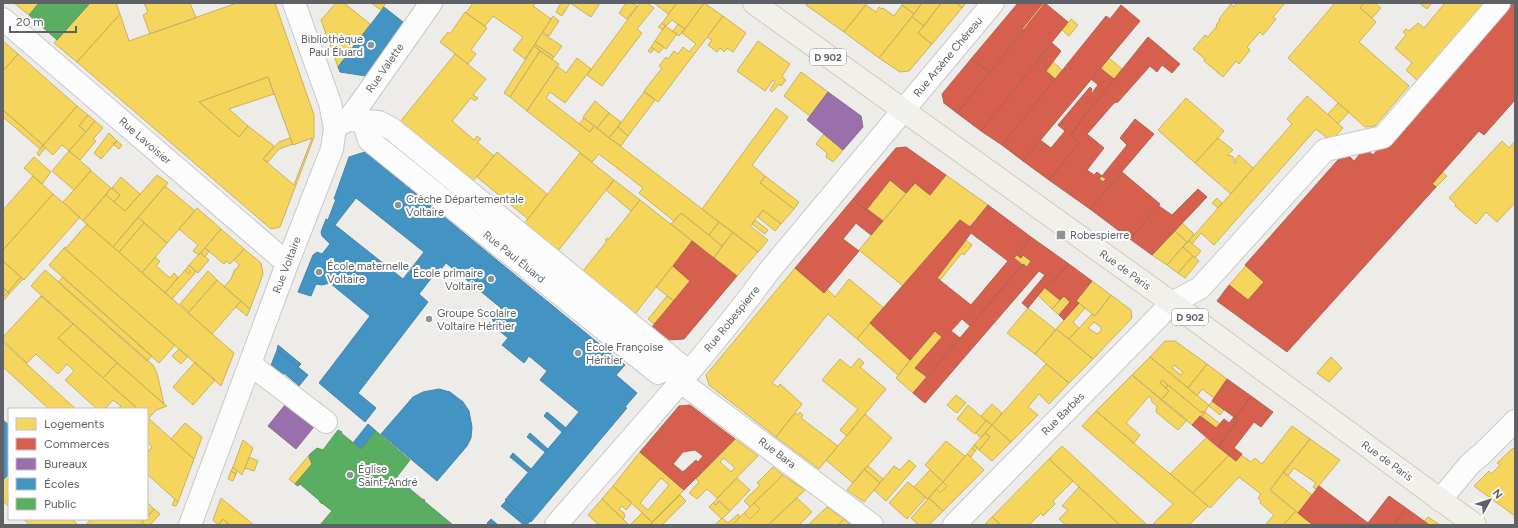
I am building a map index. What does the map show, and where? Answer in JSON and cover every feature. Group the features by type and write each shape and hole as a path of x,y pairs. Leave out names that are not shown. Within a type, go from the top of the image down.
{"main road":[{"name":"Rue de Paris","path":"754,3 1172,303 1475,525"}],"street":[{"name":"Rue Voltaire","path":"190,525 287,263 332,149 349,122 330,103 294,3"},
{"name":"Rue Valette","path":"349,122 431,3"},
{"name":"Rue Arsène Chéreau","path":"904,111 993,3"},
{"name":"Rue Barbès","path":"954,525 1172,303 1200,288 1325,150 1383,137 1499,3"},
{"name":"Rue Lavoisier","path":"3,19 287,263"},
{"name":"Rue Robespierre","path":"556,525 682,373 748,300 769,271 904,111"},
{"name":"Rue Paul Éluard","path":"349,122 379,122 392,129 682,373"},
{"path":"250,364 326,422"},
{"name":"Rue Bara","path":"682,373 872,525"},
{"path":"1440,500 1470,464 1515,421"}],"building: Logements":[{"path":"14,3 39,3 29,15"},
{"path":"90,3 116,3 120,14 77,62 54,43"},
{"path":"144,3 190,3 196,18 150,34 143,15 148,12"},
{"path":"237,3 275,3 314,115 314,137 280,227 271,229 77,62 120,14 129,41","holes":["268,77 293,145 312,138 294,185 263,159 274,146 248,126 239,137 199,102"]},
{"path":"336,3 344,3 370,24 338,67 321,20"},
{"path":"371,3 386,3 381,10"},
{"path":"473,3 534,3 535,4 533,6 551,19 525,59 513,50 523,37 493,16 485,26 466,13"},
{"path":"561,3 570,3 562,16 556,12"},
{"path":"570,3 600,3 591,17"},
{"path":"626,3 632,3 637,6 627,19 619,13"},
{"path":"640,3 647,3 654,8 637,29 642,33 602,86 587,75"},
{"path":"654,3 677,3 668,14"},
{"path":"677,3 704,3 685,29 672,20 666,26 662,23"},
{"path":"704,3 723,16 658,102 644,91 662,68 659,66 666,57 668,59 674,51 678,54 683,47 689,52 696,44 682,33"},
{"path":"807,3 867,3 844,32 806,5"},
{"path":"904,3 922,3 914,14 902,5"},
{"path":"922,3 941,3 924,26 912,17"},
{"path":"941,3 956,3 962,8 932,44 918,33"},
{"path":"956,3 966,3 962,8"},
{"path":"1043,3 1045,4 1024,30 1022,29"},
{"path":"1237,3 1285,3 1273,17 1276,19 1263,35 1260,32 1247,47 1250,50 1239,64 1236,61 1223,77 1204,61 1205,59 1193,49 1205,35 1208,37 1217,26 1216,25 1220,20 1219,19 1231,4 1234,7"},
{"path":"1335,3 1364,3 1360,8 1376,22 1359,42 1409,86 1375,126 1365,127 1288,58"},
{"path":"1364,3 1375,3 1381,8 1372,18 1360,8"},
{"path":"1419,3 1432,3 1427,9"},
{"path":"1445,3 1487,3 1419,82 1406,70 1412,63 1395,48 1406,35 1403,32 1406,29 1409,31 1418,23 1424,28"},
{"path":"866,5 876,12 879,7 882,9 883,8 894,16 902,5 914,14 879,58 844,32"},
{"path":"465,12 487,28 471,50 476,54 468,64 440,42 448,32 450,34"},
{"path":"553,16 559,21 549,36 543,32"},
{"path":"723,16 746,33 733,52 727,48 724,52 720,48 717,52 708,45 712,40 707,37"},
{"path":"912,17 924,26 918,33 932,44 909,71 900,72 879,58"},
{"path":"1071,19 1078,25 1069,36 1062,30"},
{"path":"662,23 665,26 663,30 658,27"},
{"path":"678,24 685,29 679,36 673,31"},
{"path":"665,26 677,34 666,49 655,41"},
{"path":"542,33 562,46 554,57 535,44"},
{"path":"3,41 18,54 3,71"},
{"path":"655,41 664,47 659,53 651,47"},
{"path":"758,41 790,64 782,76 786,80 781,86 779,84 772,92 770,90 775,82 773,80 765,91 737,71"},
{"path":"535,44 554,57 552,59 534,46"},
{"path":"534,46 540,51 510,97 504,93"},
{"path":"651,47 654,49 651,53 648,51"},
{"path":"540,51 559,64 527,111 510,97"},
{"path":"18,54 77,106 43,145 3,110 3,71"},
{"path":"455,54 486,79 473,95 478,98 475,101 471,98 452,121 474,140 477,136 481,139 477,142 494,156 473,181 400,122"},
{"path":"577,58 591,69 565,103 550,92 546,98 590,132 594,126 719,222 709,235 681,213 674,221 639,193 643,188 599,154 592,162 527,111 557,66 566,73"},
{"path":"1109,58 1122,69 1114,79 1100,68"},
{"path":"1053,62 1062,70 1055,79 1046,71"},
{"path":"801,72 828,92 810,116 784,96"},
{"path":"268,77 274,94 229,109 248,126 239,137 199,102"},
{"path":"644,92 655,100 628,136 618,127"},
{"path":"1307,96 1343,128 1331,141 1316,129 1214,245 1201,233 1192,244 1189,241 1292,124 1287,119"},
{"path":"1186,98 1224,131 1195,163 1158,130"},
{"path":"595,101 609,113 597,128 583,117"},
{"path":"1338,103 1349,112 1338,124 1328,114"},
{"path":"77,106 88,115 79,126 86,132 69,151 62,145 53,155 43,146"},
{"path":"776,108 788,117 752,165 765,176 760,183 794,209 781,224 763,210 750,226 768,240 758,252 702,209"},
{"path":"3,110 43,145 40,149 3,117"},
{"path":"609,113 621,122 609,138 597,128"},
{"path":"88,115 95,121 86,132 79,126"},
{"path":"584,118 594,126 590,132 579,124"},
{"path":"95,121 103,128 93,139 96,141 80,160 69,151"},
{"path":"618,127 628,136 621,146 609,138"},
{"path":"109,133 117,141 101,159 94,153"},
{"path":"824,134 843,150 833,162 826,157 827,153 816,144"},
{"path":"290,138 293,144 279,149 268,162 263,159 279,142"},
{"path":"1218,138 1233,150 1227,155 1234,158 1234,163 1236,163 1236,159 1239,155 1253,168 1231,194 1195,163"},
{"path":"117,141 122,145 119,149 113,144"},
{"path":"1502,141 1509,148 1515,141 1515,203 1497,222 1486,212 1476,224 1455,206 1456,204 1449,198"},
{"path":"43,146 45,148 39,156 37,153"},
{"path":"69,151 91,170 74,190 52,171"},
{"path":"497,152 547,194 528,219 477,177"},
{"path":"580,153 614,180 558,251 524,224"},
{"path":"34,157 51,172 42,184 24,168"},
{"path":"91,171 111,188 83,221 63,202"},
{"path":"1442,172 1447,176 1436,187 1432,184"},
{"path":"157,175 168,183 113,247 83,221 106,195 125,211"},
{"path":"946,175 988,205 970,227 960,220 903,286 859,250 915,183 930,195"},
{"path":"33,176 53,194 3,250 3,210"},
{"path":"765,176 799,202 794,209 760,183"},
{"path":"1102,176 1106,179 1103,182 1099,179"},
{"path":"121,177 140,194 125,211 114,202 120,195 112,188"},
{"path":"614,180 640,200 631,211 606,190"},
{"path":"890,180 906,193 883,221 867,209"},
{"path":"165,186 195,211 167,243 138,217"},
{"path":"111,188 120,195 114,202 106,195"},
{"path":"53,194 80,217 24,280 3,261 3,250"},
{"path":"1217,198 1222,203 1218,208 1212,203"},
{"path":"640,200 692,241 635,314 583,271 607,241 605,240 607,238 609,239"},
{"path":"197,208 221,229 199,255 193,251 198,245 179,229"},
{"path":"763,210 781,224 775,231 758,217"},
{"path":"681,213 722,246 714,258 671,224"},
{"path":"138,217 144,223 119,252 113,247"},
{"path":"755,220 768,230 765,234 752,224"},
{"path":"719,222 733,232 722,246 709,235"},
{"path":"144,223 167,243 142,273 119,252"},
{"path":"1182,223 1194,234 1187,242 1175,231"},
{"path":"87,224 234,353 221,386 65,249"},
{"path":"221,229 244,249 230,264 226,261 224,264 205,248"},
{"path":"1175,231 1187,242 1167,265 1152,255"},
{"path":"733,232 758,252 737,276 714,258"},
{"path":"966,240 972,245 964,255 962,253 940,280 937,278"},
{"path":"1189,241 1201,251 1195,258 1183,247"},
{"path":"65,247 65,249 175,345 159,363 49,265"},
{"path":"1183,247 1193,256 1178,273 1167,265"},
{"path":"205,248 209,251 205,257 200,253"},
{"path":"244,249 261,263 263,274 250,309 224,287 231,279 239,264 234,260"},
{"path":"200,253 209,260 198,273 189,265"},
{"path":"1017,255 1021,258 1023,255 1031,261 1027,267 1014,258"},
{"path":"1193,256 1199,261 1185,278 1178,273"},
{"path":"155,257 160,261 156,266 170,278 174,273 178,277 165,293 142,273"},
{"path":"3,261 21,277 8,292 3,288"},
{"path":"189,265 196,272 172,299 165,293 185,270 189,274 191,272 187,268"},
{"path":"673,266 690,281 674,301 656,287"},
{"path":"1246,266 1264,282 1248,300 1229,285"},
{"path":"187,268 191,272 189,274 185,270"},
{"path":"795,268 824,293 827,289 835,297 849,279 884,308 857,339 828,314 772,383 778,387 780,384 802,404 776,437 709,385 706,375"},
{"path":"45,270 153,365 157,373 164,404 31,286"},
{"path":"208,271 217,280 189,312 180,304"},
{"path":"21,277 23,279 9,294 8,292"},
{"path":"63,277 152,356 147,361 58,282"},
{"path":"217,280 241,301 212,334 188,313"},
{"path":"1092,281 1111,295 1095,316 1076,301"},
{"path":"1044,287 1060,300 1052,309 1038,295"},
{"path":"3,288 8,292 3,297"},
{"path":"8,292 9,294 3,301 3,297"},
{"path":"1111,295 1131,310 1132,318 1093,359 1069,339 1092,314 1095,316","holes":["1094,322 1101,327 1101,331 1097,334 1088,328"]},
{"path":"41,296 73,324 58,338 137,408 119,408 121,406 113,400 106,408 96,408 65,380 74,371 67,364 58,374 36,354 27,363 3,340 3,337"},
{"path":"667,296 674,301 654,324 648,319"},
{"path":"1064,296 1070,302 1059,315 1052,309"},
{"path":"241,301 250,309 247,316 236,307"},
{"path":"1079,303 1085,308 1073,322 1079,328 1069,339 1056,329"},
{"path":"1028,308 1056,330 1035,354 1007,333"},
{"path":"870,323 910,360 898,375 857,339"},
{"path":"73,324 117,363 103,378 58,338"},
{"path":"1056,329 1093,359 1069,383 1035,354"},
{"path":"935,331 942,337 915,368 927,377 913,393 896,378"},
{"path":"1165,341 1175,341 1207,364 1188,388 1150,357","holes":["1174,365 1183,372 1181,375 1172,368"]},
{"path":"3,342 75,408 48,408 3,367"},
{"path":"179,349 188,356 181,364 172,356"},
{"path":"1150,357 1209,405 1205,412 1203,411 1202,413 1162,380 1160,383 1169,391 1161,400 1132,375"},
{"path":"1331,357 1342,368 1329,382 1317,373"},
{"path":"859,358 864,363 860,367 886,389 847,436 840,430 858,409 822,380 840,359 851,368"},
{"path":"195,362 215,380 193,405 173,387"},
{"path":"117,363 167,406 156,410 148,419 148,408 137,408 103,378"},
{"path":"1046,364 1069,383 1049,404 1039,394 1028,407 1038,415 1011,442 992,425"},
{"path":"1207,364 1227,379 1214,398 1202,389 1197,396 1188,388"},
{"path":"1132,375 1187,420 1178,430 1156,412 1157,406 1152,402 1149,396 1126,423 1140,435 1134,443 1096,411"},
{"path":"1162,380 1168,385 1166,388 1160,383"},
{"path":"1168,385 1202,413 1203,411 1205,412 1192,425 1161,400 1169,391 1166,388"},
{"path":"956,395 966,403 957,413 947,405"},
{"path":"1212,401 1224,410 1220,415 1209,406"},
{"path":"992,404 1002,413 992,425 981,416"},
{"path":"968,405 986,421 975,434 957,419"},
{"path":"1096,411 1208,506 1189,525 1152,525 1173,504 1082,426"},
{"path":"800,412 803,415 801,418 838,446 819,469 776,437 795,413 798,415"},
{"path":"1205,412 1220,424 1216,428 1202,417"},
{"path":"865,414 892,438 853,483 826,460"},
{"path":"148,418 194,459 178,502 148,475 148,452 152,447 148,443"},
{"path":"986,421 992,425 981,438 976,433"},
{"path":"185,423 202,437 194,459 171,439"},
{"path":"992,425 1011,442 992,461 979,450 990,437 985,433"},
{"path":"1292,426 1310,439 1270,490 1296,511 1283,525 1265,525 1274,515 1260,503 1261,501 1258,498 1261,494 1239,477 1210,508 1193,493 1229,455 1236,461 1241,455 1251,462 1255,458 1262,464"},
{"path":"985,433 990,437 979,450 974,445"},
{"path":"1207,437 1229,455 1193,493 1170,474"},
{"path":"735,439 758,456 717,498 707,489 697,499 689,493 699,482 696,479","holes":["724,458 735,468 731,472 720,462"]},
{"path":"1310,439 1340,460 1316,489 1313,487 1316,483 1294,468 1288,476 1283,472"},
{"path":"243,440 253,448 242,475 233,467"},
{"path":"946,441 965,456 943,482 925,465"},
{"path":"974,445 978,448 975,451 972,448"},
{"path":"1062,446 1147,525 1120,525 1049,459"},
{"path":"972,448 975,451 971,457 967,454"},
{"path":"1513,448 1515,450 1515,516 1474,486 1489,471 1491,474 1500,465 1497,463"},
{"path":"640,452 684,490 652,522 613,486","holes":["661,478 669,485 648,510 640,503"]},
{"path":"310,454 309,457 312,464 295,484 289,479"},
{"path":"967,454 984,470 943,511 929,498 936,489 940,493 947,486 943,482"},
{"path":"249,457 258,461 254,471 245,468"},
{"path":"1049,459 1073,481 1053,501 1055,504 1043,516 1041,513 1029,525 1001,525 992,517"},
{"path":"909,460 916,466 886,501 874,490 894,466 900,470"},
{"path":"868,466 883,479 880,483 864,469"},
{"path":"233,467 237,471 236,474 231,471"},
{"path":"773,467 783,475 750,507 744,501 760,485 757,483"},
{"path":"864,469 880,483 864,502 847,490"},
{"path":"930,470 943,482 927,499 914,487"},
{"path":"231,471 236,474 233,481 228,479"},
{"path":"1283,472 1312,495 1298,513 1270,490"},
{"path":"8,475 8,506 3,501 3,480"},
{"path":"783,475 805,490 768,525 732,525 744,513 750,519 760,509 754,503"},
{"path":"737,478 750,490 730,511 719,501 716,505 713,503"},
{"path":"908,482 926,497 907,519 889,503"},
{"path":"943,482 947,486 940,493 936,489"},
{"path":"613,486 632,503 626,510 622,506 619,509 624,513 625,517 623,519 602,499"},
{"path":"1079,487 1120,525 1066,525 1059,519 1068,510 1062,506"},
{"path":"680,495 686,501 662,525 650,525"},
{"path":"221,498 254,525 230,525 223,519 218,525 213,520"},
{"path":"797,498 812,512 799,525 773,525 771,522"},
{"path":"929,498 943,511 929,525 919,525 911,518"},
{"path":"175,499 178,502 176,506 172,505"},
{"path":"602,499 629,525 599,525 588,515"},
{"path":"719,501 730,511 722,519 709,507 713,503 716,505"},
{"path":"148,503 154,509 148,516"},
{"path":"754,503 760,509 750,519 744,513"},
{"path":"827,507 844,519 838,525 808,525"},
{"path":"154,509 160,514 150,525 144,525 142,522 144,520 148,520 148,516"},
{"path":"1296,511 1298,513 1313,525 1283,525"},
{"path":"642,513 652,522 650,525 630,525"},
{"path":"738,514 740,517 732,525 715,525 722,518 728,523"},
{"path":"992,517 1001,525 984,525"},
{"path":"1428,517 1440,525 1429,525 1424,521"},
{"path":"223,519 230,525 218,525"},
{"path":"844,519 851,525 838,525"},
{"path":"24,520 73,520 78,525 30,525"},
{"path":"90,520 144,520 140,525 86,525"}],"building: Commerces":[{"path":"1018,3 1043,3 1022,29 1024,30 990,72 971,59"},
{"path":"1045,3 1068,22 981,131 957,113"},
{"path":"1509,3 1515,3 1515,100 1484,135 1479,131 1432,184 1436,187 1287,352 1217,301 1229,285 1248,300 1264,282 1245,265 1345,152 1354,161 1365,148 1373,155 1443,74"},
{"path":"1121,5 1140,21 1023,161 1002,145 1106,16 1110,19"},
{"path":"1148,37 1180,64 1172,73 1162,65 1157,72 1150,66 1118,102 1114,103 1087,134 1104,148 1087,170 1094,175 1097,172 1102,176 1127,145 1120,138 1135,119 1154,134 1090,209 1049,180 1079,143 1071,135","holes":["1102,176 1106,179 1103,182 1099,179"]},
{"path":"1052,43 1061,51 1046,71 1055,79 1002,145 981,131"},
{"path":"971,59 990,72 957,113 944,103 942,94"},
{"path":"1100,68 1114,79 1071,135 1079,143 1049,180 1023,161 1040,140 1051,148 1065,131 1058,125 1090,87 1092,89 1092,93 1098,85 1091,79"},
{"path":"906,147 946,175 930,195 915,183 906,193 890,180 867,209 883,221 881,223 853,199 896,148"},
{"path":"1122,172 1160,204 1130,239 1090,209"},
{"path":"1198,189 1207,197 1152,255 1130,239 1159,206 1172,215"},
{"path":"853,199 881,223 871,235 856,223 843,239 859,251 824,293 795,268"},
{"path":"988,205 1031,237 1014,258 1022,265 970,326 962,319 951,331 960,338 927,377 915,368 942,337 935,331 910,360 870,323 960,220 970,227","holes":["971,233 1008,261 971,305 937,278"]},
{"path":"1031,237 1069,264 1052,282 1050,281 1028,308 1022,303 1045,275 1039,271 925,403 913,393 1023,264 1027,267 1031,261 1023,255 1021,258 1017,255"},
{"path":"692,241 737,276 684,339 667,340 652,327 690,281 673,266"},
{"path":"1069,264 1092,281 1076,301 1079,303 1064,320 1059,315 1070,302 1064,296 1060,300 1044,287 1050,281 1052,282"},
{"path":"1227,379 1251,396 1235,418 1238,420 1218,447 1192,425 1200,416 1216,428 1224,419 1229,423 1234,417 1212,401"},
{"path":"1251,396 1273,412 1261,427 1254,422 1234,448 1242,454 1236,461 1218,447 1238,420 1235,418"},
{"path":"690,405 735,439 684,490 640,452 679,406","holes":["695,450 703,456 698,462 696,460 683,472 673,464 683,452"]},
{"path":"1319,486 1368,523 1389,496 1406,508 1394,525 1313,525 1298,513"},
{"path":"1406,508 1424,521 1429,525 1394,525"}],"building: Bureaux":[{"path":"828,92 861,116 863,127 843,150 807,120"},
{"path":"289,400 317,423 296,449 268,426"}],"building: Écoles":[{"name":"Bibliothèque Paul Éluard","path":"384,7 403,22 366,76 340,72 338,67"},
{"path":"365,152 625,365 616,375 637,393 625,407 627,408 531,522 505,500 579,412 540,380 547,371 529,356 524,363 502,345 508,338 495,327 492,321 501,308 446,263 442,268 440,267 419,294 428,302 358,393 376,408 365,422 319,383 370,316 330,283 322,285 316,284 311,296 298,292 313,255 317,252 322,254 330,244 322,236 321,232 326,219 328,220 336,199 334,199 349,157","holes":["356,198 424,252 403,279 335,225"]},
{"path":"278,345 301,364 298,367 277,350"},
{"path":"277,350 308,375 299,386 284,373 278,381 268,373"},
{"path":"439,389 450,392 463,402 469,411 472,427 471,438 467,446 437,481 381,434 413,397 423,392"},
{"path":"547,412 566,428 562,432 544,416"},
{"path":"3,420 8,424 8,475 3,480"},
{"path":"368,424 376,431 361,449 353,443"},
{"path":"530,433 548,449 545,452 527,437"},
{"path":"513,453 531,469 528,472 510,457"},
{"path":"506,501 530,521 527,525 524,525 501,506"},
{"path":"491,519 498,525 489,525 487,523"}],"building: Public":[{"path":"39,3 90,3 57,40 29,15"},
{"name":"Église Saint-André","path":"338,430 361,449 376,431 410,460 396,478 408,487 409,486 410,489 453,525 320,525 332,511 300,484 298,486 295,484 312,464 309,457 310,454 317,448 323,450"}],"place":[{"name":"Bibliothèque Paul Éluard","path":"371,45"},
{"name":"Crèche Départementale Voltaire","path":"398,205"},
{"name":"Robespierre","path":"1061,235"},
{"name":"École maternelle Voltaire","path":"319,272"},
{"name":"École primaire Voltaire","path":"491,279"},
{"name":"Groupe Scolaire Voltaire Héritier","path":"429,319"},
{"name":"École Françoise Héritier","path":"578,353"},
{"name":"Église Saint-André","path":"350,475"}]}
